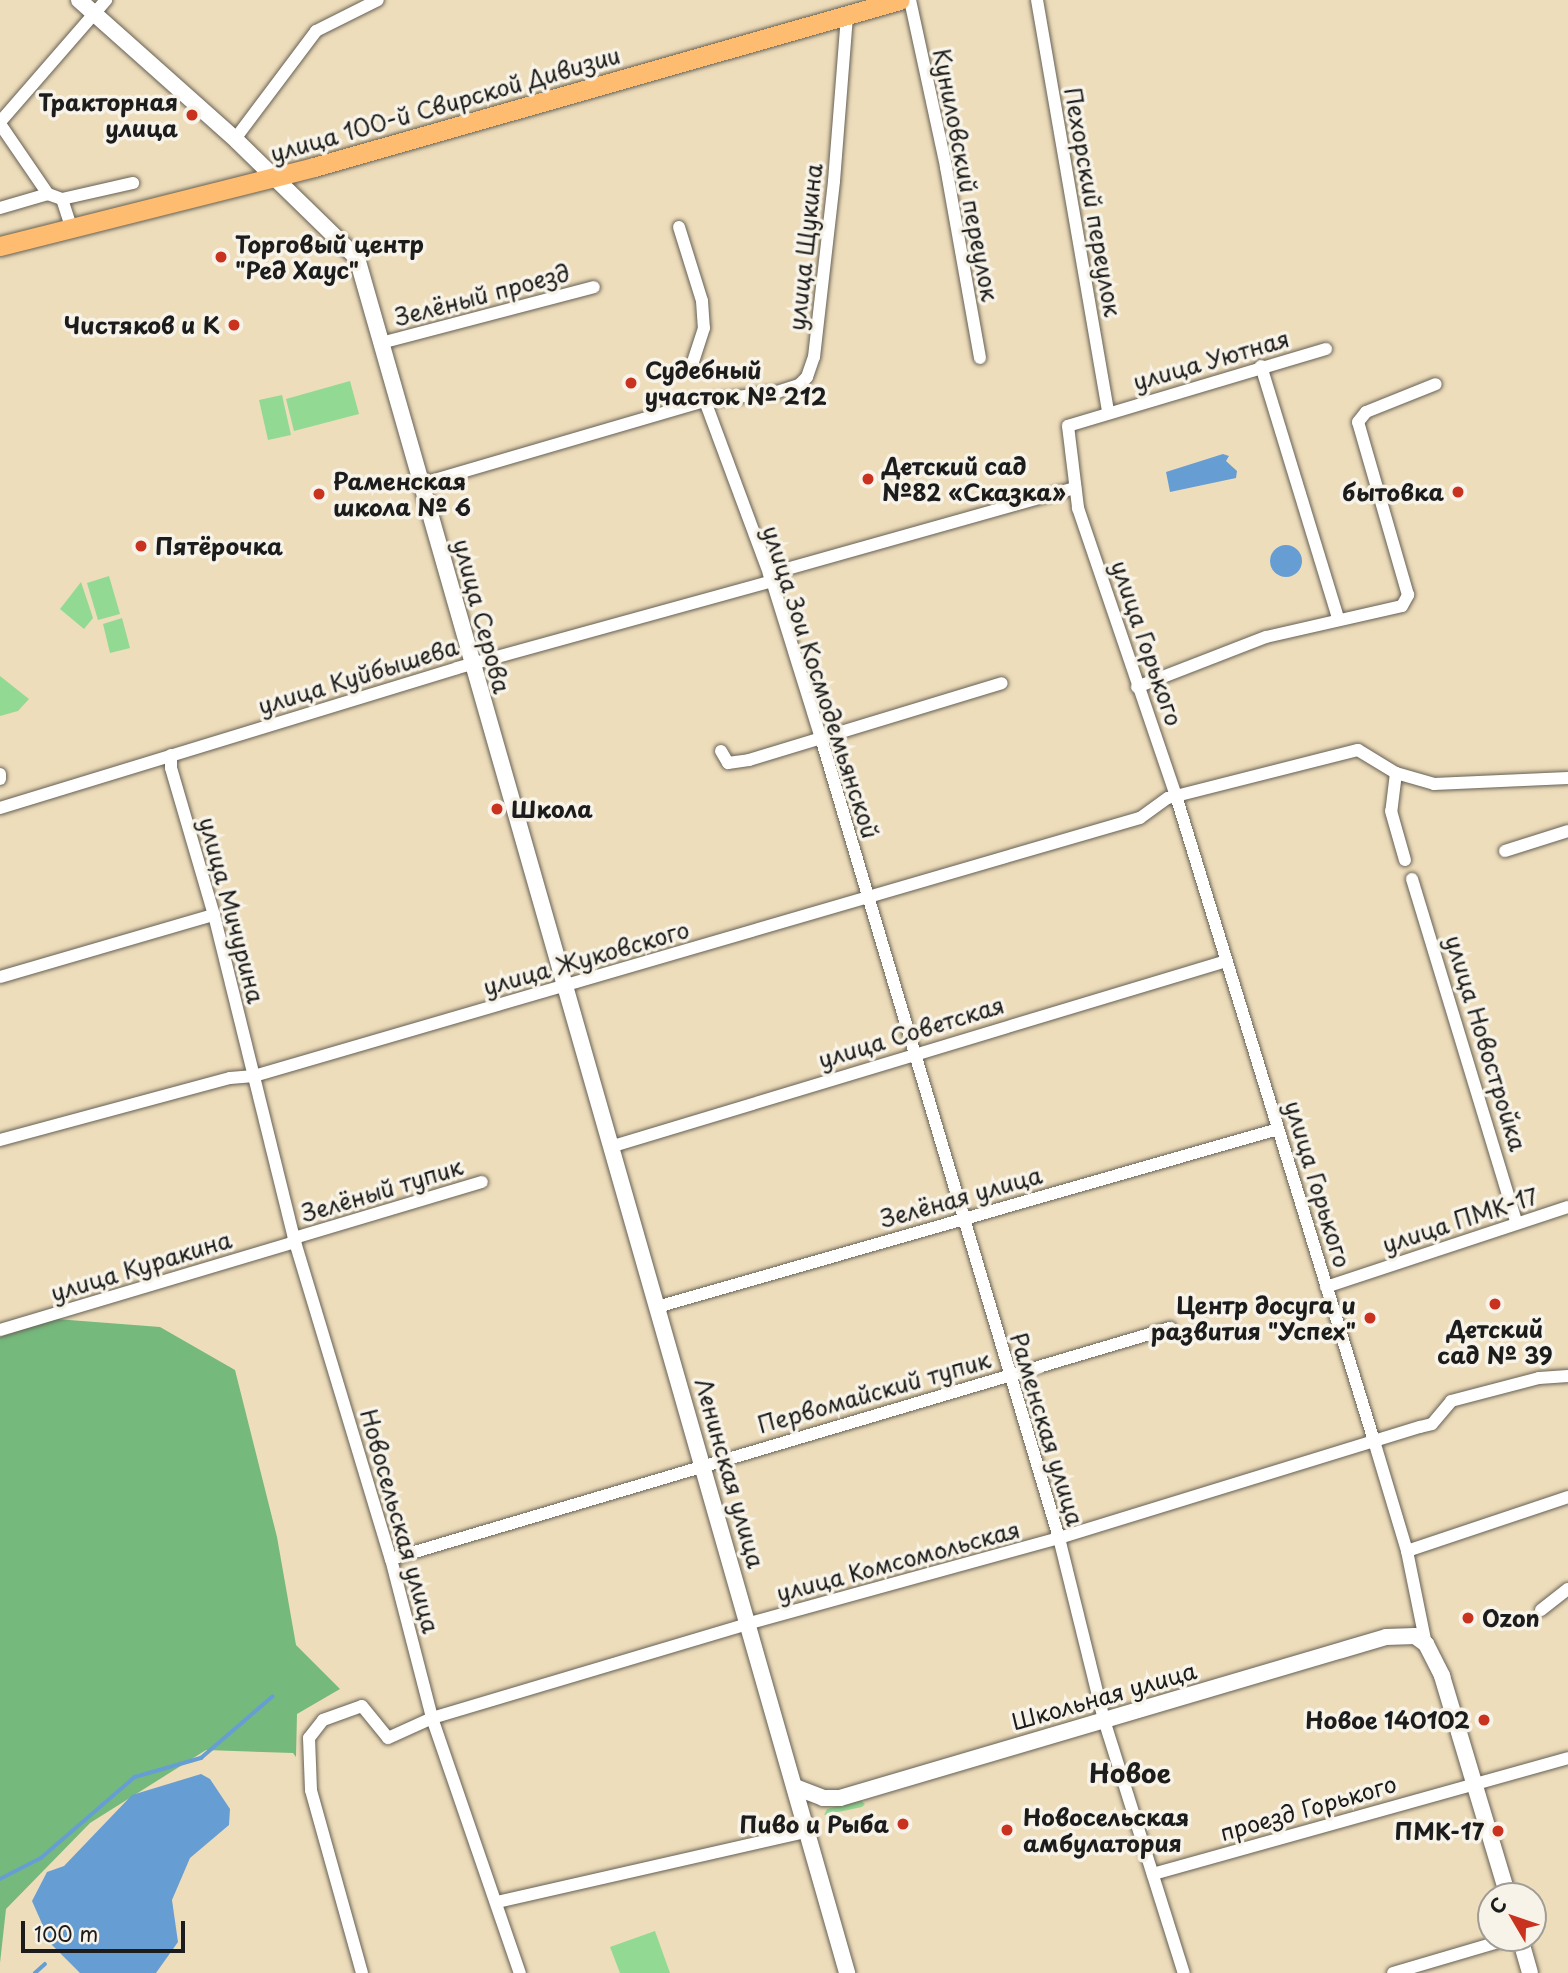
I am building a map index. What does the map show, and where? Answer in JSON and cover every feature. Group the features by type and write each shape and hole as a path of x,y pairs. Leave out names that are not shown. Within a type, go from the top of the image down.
{"main road":[{"name":"улица 100-й Свирской Дивизии","path":"0,246 275,177 900,0"}],"street":[{"name":"улица Серова","path":"79,0 235,139 357,258 424,483 471,664 562,987"},
{"path":"106,0 0,123 48,194 62,200 133,183"},
{"path":"235,139 316,31 378,0"},
{"name":"Куниловский переулок","path":"910,0 946,167 980,358"},
{"name":"Пехорский переулок","path":"1037,0 1108,412"},
{"name":"улица Щукина","path":"424,483 705,401 777,392 799,385 807,377 814,357 834,181 847,15"},
{"path":"0,208 48,194"},
{"path":"62,200 72,229"},
{"path":"679,227 702,301 704,328 692,364"},
{"name":"Зелёный проезд","path":"381,343 594,287"},
{"name":"улица Уютная","path":"1108,412 1326,349"},
{"path":"1261,366 1338,618"},
{"path":"1137,687 1266,638 1338,618 1402,606 1408,595 1358,422 1366,412 1436,384"},
{"name":"улица Зои Космодемьянской","path":"705,401 770,578 821,738 866,897"},
{"name":"улица Горького","path":"1108,412 1068,426 1075,488 1137,687 1177,799 1407,1551 1426,1644 1442,1676 1504,1882"},
{"path":"770,578 1075,488"},
{"name":"улица Куйбышева","path":"1,804 770,578"},
{"path":"721,751 728,763 749,760 1002,684"},
{"name":"улица Жуковского","path":"0,1140 230,1078 254,1076 1140,818 1168,798 1177,799 1358,750 1396,773 1434,784 1568,778"},
{"name":"улица Мичурина","path":"171,755 171,768 214,915 254,1076"},
{"path":"1396,773 1391,811 1405,860"},
{"path":"0,774 0,779"},
{"path":"1505,851 1568,831"},
{"name":"улица Новостройка","path":"1412,879 1516,1221"},
{"name":"Раменская улица","path":"866,897 911,1054 1059,1538 1104,1720 1184,1973"},
{"path":"0,977 214,915"},
{"name":"улица Советская","path":"610,1147 1226,961"},
{"name":"Ленинская улица","path":"562,987 750,1623 805,1832 847,1973"},
{"name":"Новосельская улица","path":"254,1076 294,1240 391,1559 432,1718 520,1973"},
{"name":"Зелёная улица","path":"657,1307 1278,1129"},
{"name":"Зелёный тупик","path":"294,1240 482,1182"},
{"name":"улица ПМК-17","path":"1326,1287 1516,1221 1568,1207"},
{"name":"улица Куракина","path":"0,1330 294,1240"},
{"name":"Первомайский тупик","path":"391,1559 1170,1328"},
{"path":"1374,1441 1432,1424 1451,1401 1539,1378 1568,1376"},
{"name":"улица Комсомольская","path":"362,1973 315,1813 309,1738 323,1720 362,1706 388,1738 432,1718 750,1623 1059,1538 1374,1441"},
{"path":"1407,1551 1568,1497"},
{"path":"1541,1610 1568,1590"},
{"name":"Школьная улица","path":"795,1787 823,1798 840,1798 1387,1637 1415,1636 1426,1644"},
{"name":"проезд Горького","path":"1153,1874 1568,1758"},
{"path":"497,1902 805,1832"},
{"path":"1393,1973 1477,1948"},
{"path":"1524,1952 1530,1973"}],"green space":[{"path":"350,381 359,414 294,431 286,399"},
{"path":"282,395 291,435 268,440 259,400"},
{"path":"109,576 120,614 98,620 87,583"},
{"path":"81,582 93,618 84,629 60,609"},
{"path":"122,618 130,648 110,653 103,624"},
{"path":"0,676 29,699 18,711 0,716"},
{"path":"56,1319 160,1327 235,1370 277,1537 296,1645 340,1689 297,1714 296,1757 293,1753 206,1750 90,1823 6,1909 0,1963 0,1337"},
{"path":"860,1800 865,1804 862,1807 824,1815 827,1809"},
{"path":"655,1931 670,1973 620,1973 610,1947"}],"water":[{"path":"1223,454 1229,456 1226,461 1237,471 1236,478 1170,492 1166,472"},
{"path":"1286,545 1297,550 1302,561 1297,572 1286,577 1275,572 1270,561 1275,550"},
{"path":"201,1774 210,1779 230,1809 229,1825 190,1858 172,1900 178,1942 156,1973 80,1973 51,1944 32,1901 47,1872 64,1866 132,1795"}],"waterway":[{"path":"0,1879 41,1858 135,1777 201,1758 272,1697"},
{"path":"35,1973 45,1964"}],"place":[{"name":"Тракторная улица","path":"192,115"},
{"name":"Торговый центр \"Ред Хаус\"","path":"221,257"},
{"name":"Чистяков и К","path":"234,325"},
{"name":"Судебный участок № 212","path":"631,383"},
{"name":"Детский сад №82 «Сказка»","path":"868,479"},
{"name":"бытовка","path":"1458,492"},
{"name":"Раменская школа № 6","path":"319,494"},
{"name":"Пятёрочка","path":"141,546"},
{"name":"Школа","path":"497,809"},
{"name":"Детский сад № 39","path":"1495,1304"},
{"name":"Центр досуга и развития \"Успех\"","path":"1370,1318"},
{"name":"Ozon","path":"1468,1618"},
{"name":"Новое 140102","path":"1484,1720"},
{"name":"Пиво и Рыба","path":"903,1824"},
{"name":"Новосельская амбулатория","path":"1007,1830"},
{"name":"ПМК-17","path":"1498,1831"}],"district":[{"name":"Новое","path":"1130,1773"}]}
